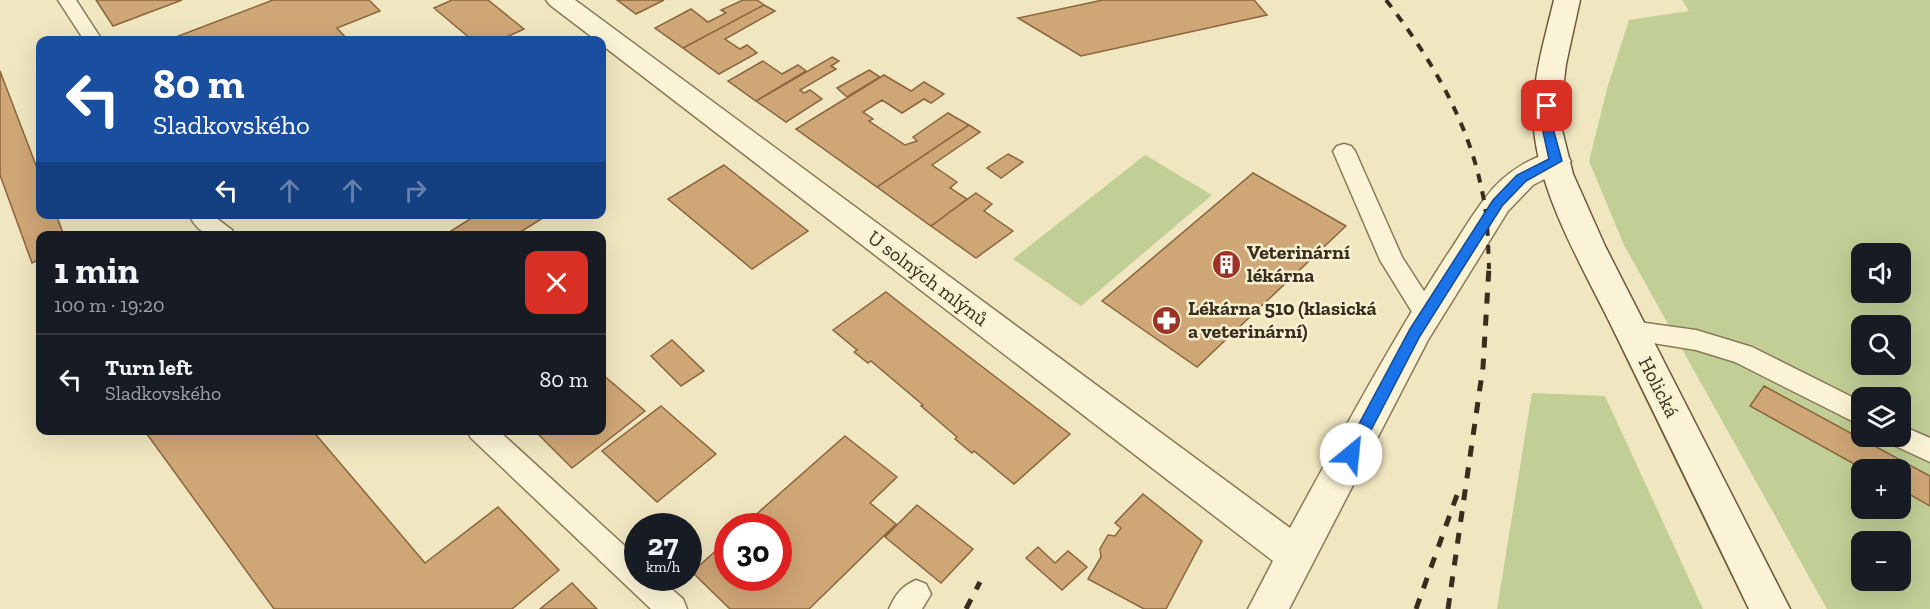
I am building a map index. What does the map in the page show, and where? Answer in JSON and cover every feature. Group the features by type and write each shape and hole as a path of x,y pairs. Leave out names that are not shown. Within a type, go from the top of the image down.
{"street":[{"name":"U solných mlýnů","path":"559,0 1297,556"},
{"name":"Holická","path":"1567,0 1550,70 1547,106 1548,132 1556,161 1595,257 1770,609"},
{"path":"1268,609 1426,313 1506,191 1522,178 1556,161"}],"lane":[{"path":"67,0 90,36"},
{"path":"1344,151 1392,260 1426,313"},
{"path":"202,219 216,231"},
{"path":"1631,331 1696,340 1743,354 1851,409"},
{"path":"485,435 672,609"},
{"path":"1911,442 1930,451"}],"green space":[{"path":"1682,0 1930,0 1930,609 1827,609 1624,245 1589,161 1607,89 1629,20 1689,11"},
{"path":"1145,155 1212,195 1081,306 1013,259"},
{"path":"1532,393 1605,396 1703,609 1497,609"}],"building":[{"path":"96,0 182,0 113,26"},
{"path":"273,0 369,0 380,11 337,28 344,36 178,36"},
{"path":"452,0 488,0 524,29 509,36 467,36 434,8"},
{"path":"617,0 664,0 636,14"},
{"path":"743,0 757,0 764,5 683,48 655,28 691,9 708,22 726,13 721,10"},
{"path":"1103,0 1254,0 1267,15 1081,56 1018,18"},
{"path":"764,5 775,11 725,39 740,49 747,45 757,53 719,74 683,48"},
{"path":"832,57 839,61 831,66 836,69 800,90 804,93 810,90 822,99 786,122 756,101"},
{"path":"763,61 782,74 798,65 806,71 756,101 728,81"},
{"path":"869,70 880,77 847,97 837,88"},
{"path":"0,71 36,166 36,219 58,219 62,231 36,231 36,261 32,263 0,175"},
{"path":"884,75 911,91 924,82 944,94 931,103 924,99 902,113 882,100 863,112 873,119 869,121 905,145 917,141 913,137 948,113 969,125 877,187 796,129"},
{"path":"969,125 980,132 932,165 957,182 950,188 967,199 931,226 877,187"},
{"path":"1008,154 1023,162 1001,178 987,168"},
{"path":"724,165 808,231 752,269 668,199"},
{"name":"Veterinární lékárna","path":"1253,173 1346,226 1197,367 1102,301"},
{"path":"976,193 992,204 984,211 1013,231 976,258 931,226"},
{"path":"470,219 541,219 522,231 451,231"},
{"path":"886,292 1070,434 1014,484 974,451 972,453 921,406 923,405 871,361 868,363 854,352 857,350 833,330"},
{"path":"672,340 704,371 681,386 651,356"},
{"path":"606,377 645,411 572,468 539,435 606,435"},
{"path":"1764,386 1851,433 1851,447 1877,447 1899,459 1851,459 1851,462 1750,406"},
{"path":"661,406 716,454 657,502 602,451"},
{"path":"148,435 316,435 425,563 498,507 559,570 512,609 274,609"},
{"path":"845,436 897,477 870,503 896,524 809,609 730,609 702,582 702,563 714,552 714,591 792,591 792,513 758,513"},
{"path":"1911,466 1930,476 1930,506 1911,495"},
{"path":"1143,494 1202,541 1166,609 1144,609 1088,579 1101,557 1100,549 1108,535 1115,536 1121,528 1115,523"},
{"path":"917,505 973,549 941,583 885,537"},
{"path":"1038,547 1055,563 1068,551 1087,567 1062,590 1026,558"},
{"path":"572,583 597,609 540,609"}],"railway":[{"path":"1386,0 1432,67 1457,114 1467,139 1484,200 1489,268"},
{"path":"1448,609 1483,367 1489,268"},
{"path":"1416,609 1457,495"},
{"path":"966,609 980,582"}],"place":[{"name":"Veterinární lékárna","path":"1226,264"},
{"name":"Lékárna 510 (klasická a veterinární)","path":"1167,320"}],"route":[{"path":"1351,454 1415,332 1497,203 1506,191 1522,178 1556,161 1548,132 1547,106"}]}
